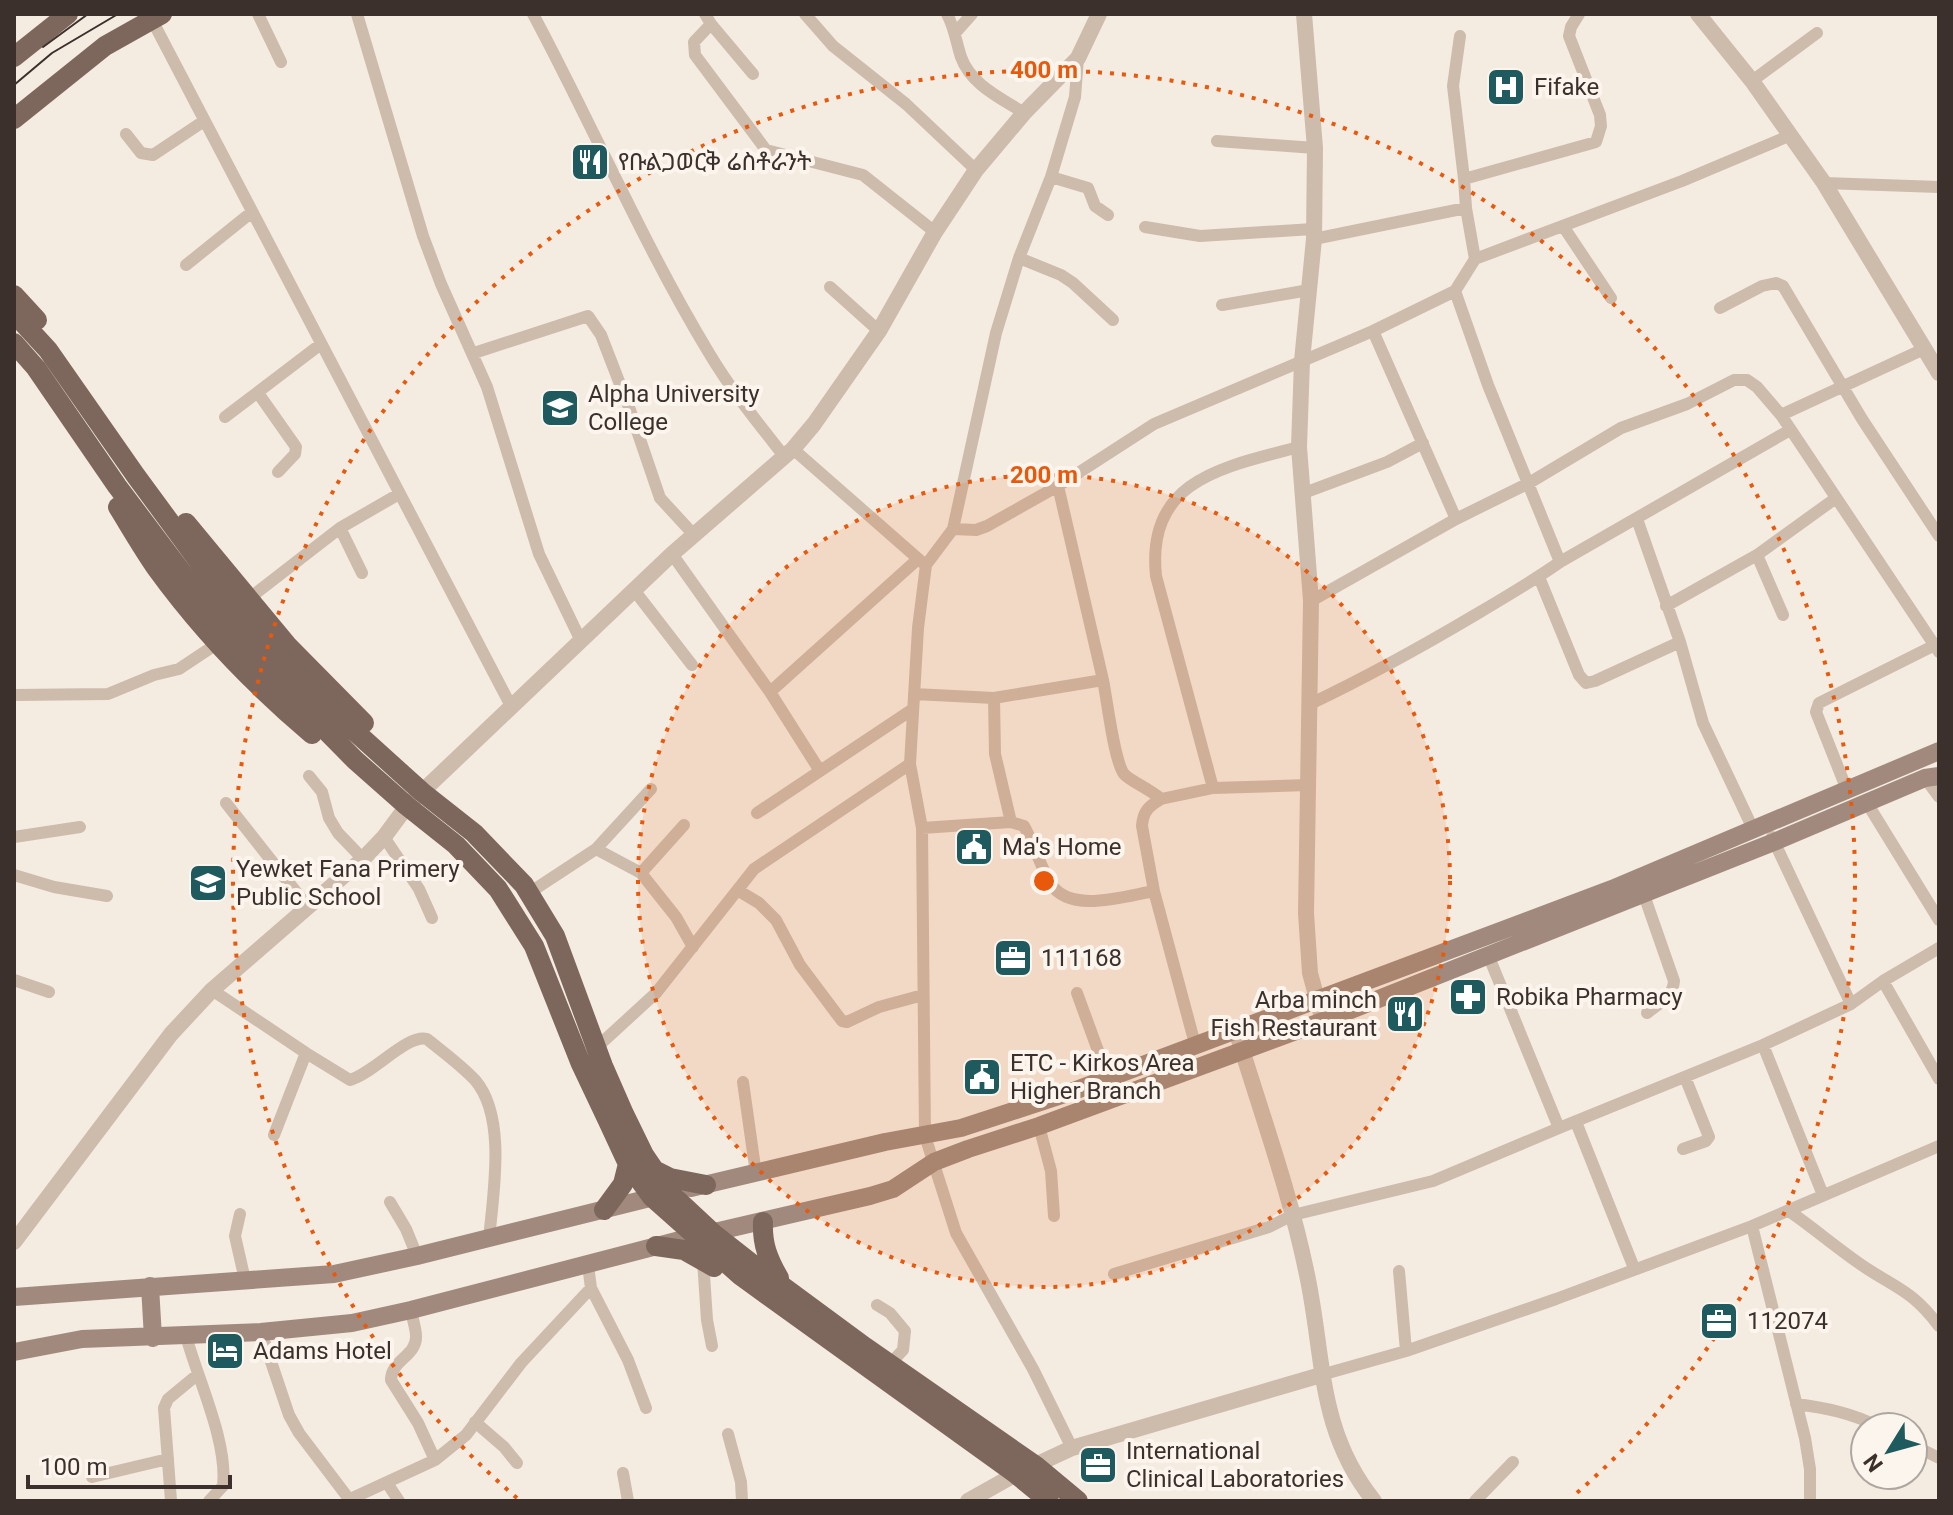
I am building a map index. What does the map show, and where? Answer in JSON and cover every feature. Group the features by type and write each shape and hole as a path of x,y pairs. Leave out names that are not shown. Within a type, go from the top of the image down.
{"main road":[{"path":"14,57 68,14"},
{"path":"14,119 105,46 157,16"},
{"path":"14,295 57,342 151,480 247,600 369,730 380,751"},
{"path":"14,313 48,350 236,612 329,708 422,792 474,833 529,893 555,936 596,1048 661,1195"},
{"path":"14,343 36,368 117,486 220,623 355,760 456,845 498,889 524,927 581,1064 628,1164 704,1235 1049,1501"},
{"path":"14,355 156,567 218,643 282,708 330,749 355,760"},
{"path":"1930,772 1939,751"},
{"path":"15,1296 334,1274 885,1142 961,1128 1108,1078 1765,833 1867,803 1930,772 1939,758"},
{"path":"14,1352 82,1339 261,1332 352,1323 893,1189 934,1162 1243,1053 1644,895 1847,790 1930,772"},
{"path":"604,1210 623,1184 628,1164"},
{"path":"651,1167 670,1178 706,1185"},
{"path":"763,1222 762,1240 778,1292"},
{"path":"656,1246 684,1250 749,1292 778,1292 890,1364 1036,1466 1078,1501"},
{"path":"150,1286 153,1338"}],"street":[{"path":"258,14 281,62"},
{"path":"357,14 423,236 487,387 539,554 581,641"},
{"path":"533,14 588,118 622,196 710,355 789,453 922,562"},
{"path":"805,14 833,46 906,104 976,170"},
{"path":"947,14 970,74 984,88 1024,113"},
{"path":"956,32 972,14"},
{"path":"14,1242 171,1034 212,990 363,859 407,806 672,554 789,453 838,392 879,331 935,232 976,170 1024,113 1078,58 1099,14"},
{"path":"1304,14 1315,148 1314,234 1302,361 1299,447 1311,601 1307,943 1310,973 1323,1021"},
{"path":"1464,179 1596,142 1601,126 1600,115 1569,36 1579,14"},
{"path":"1698,14 1752,81 1824,183 1939,373"},
{"path":"157,16 204,121 512,708"},
{"path":"753,74 708,19 694,42 695,55 766,150 863,175 935,232"},
{"path":"1752,81 1817,33"},
{"path":"1460,36 1453,86 1466,208 1475,259"},
{"path":"770,692 922,562 953,529 996,333 1019,258 1051,177 1075,97 1078,58"},
{"path":"126,134 141,153 153,155 204,121"},
{"path":"953,529 976,530 987,526 1058,486 1154,424 1373,331 1455,291 1475,259 1682,181 1791,135"},
{"path":"1217,141 1315,148"},
{"path":"1051,177 1088,188 1095,206 1108,215"},
{"path":"1824,183 1939,187"},
{"path":"1145,227 1200,236 1314,234 1466,208"},
{"path":"186,265 252,212"},
{"path":"1563,226 1611,298"},
{"path":"1019,258 1061,275 1113,320"},
{"path":"1720,308 1762,286 1776,283 1783,286 1911,498 1939,536"},
{"path":"830,287 879,331"},
{"path":"1222,305 1309,290"},
{"path":"1455,291 1488,385 1560,562"},
{"path":"474,353 588,316 601,335 611,360 660,498 694,535"},
{"path":"1373,331 1456,519"},
{"path":"225,417 321,344"},
{"path":"1781,415 1924,349"},
{"path":"1311,601 1456,519 1529,483 1621,428 1687,404 1734,380 1747,380 1781,415 1937,649 1819,703 1816,712 1847,790"},
{"path":"258,393 296,447 295,454 278,472"},
{"path":"1310,704 1366,677 1790,430"},
{"path":"1304,493 1387,462 1423,443"},
{"path":"1213,788 1156,576 1154,553 1159,525 1168,505 1183,491 1216,472 1299,447"},
{"path":"1058,486 1121,767 1130,779 1149,788 1161,799"},
{"path":"247,600 340,528 399,494"},
{"path":"1666,606 1757,555 1836,498"},
{"path":"1637,519 1680,642 1703,723 1765,833 1851,1004"},
{"path":"340,528 362,573"},
{"path":"672,554 770,692 820,771"},
{"path":"1757,555 1783,615"},
{"path":"922,562 910,764 922,828 925,1136 956,1233 1033,1369 1072,1448"},
{"path":"1539,577 1579,675 1586,683 1680,642"},
{"path":"634,590 692,665"},
{"path":"14,695 108,694 154,675 179,669 218,643"},
{"path":"914,694 994,698 1103,680"},
{"path":"994,698 995,754 1011,822"},
{"path":"757,813 913,709"},
{"path":"596,1048 656,993 754,869 910,764"},
{"path":"1930,772 1939,797"},
{"path":"309,776 322,792 325,807 338,833 363,859"},
{"path":"1195,1044 1154,891 1142,826 1143,816 1149,807 1161,799 1213,788 1308,785"},
{"path":"529,893 596,849 651,789"},
{"path":"226,803 308,907"},
{"path":"1867,803 1939,920"},
{"path":"922,828 1011,822 1024,826 1047,876 1054,888 1063,894 1095,902 1154,891"},
{"path":"641,873 684,825"},
{"path":"14,837 80,827"},
{"path":"384,837 419,889 432,918"},
{"path":"596,849 641,873 676,917 693,947"},
{"path":"14,875 54,887 107,896"},
{"path":"739,891 759,903 776,920 800,965 842,1021 847,1022 879,1007 923,995"},
{"path":"1644,895 1674,981 1674,989 1669,995 1647,1013"},
{"path":"1114,1274 1269,1227 1293,1215 1433,1181 1763,1045 1851,1004 1939,948"},
{"path":"1489,957 1559,1128"},
{"path":"14,980 49,992"},
{"path":"1883,981 1939,1079"},
{"path":"212,990 350,1080 377,1067 410,1041 421,1037 475,1081 487,1100 497,1156 489,1239"},
{"path":"1077,993 1108,1078"},
{"path":"1236,1030 1307,1271 1321,1375 1336,1437 1348,1464 1374,1501"},
{"path":"1763,1045 1823,1195"},
{"path":"274,1135 306,1053"},
{"path":"1683,1149 1709,1137 1685,1077"},
{"path":"743,1082 756,1174"},
{"path":"1576,1122 1634,1268"},
{"path":"1039,1126 1051,1171 1054,1216"},
{"path":"973,1500 1016,1474 1072,1448 1406,1351 1556,1299 1752,1226 1939,1146"},
{"path":"390,1202 417,1256"},
{"path":"1789,1211 1866,1268 1911,1294 1923,1304 1939,1326"},
{"path":"240,1214 235,1236 245,1280"},
{"path":"1752,1226 1810,1469 1810,1501"},
{"path":"703,1260 712,1346"},
{"path":"588,1265 591,1288 628,1360 646,1408"},
{"path":"1399,1271 1406,1351"},
{"path":"261,1332 289,1415 348,1500 435,1460 455,1446 521,1363 591,1288"},
{"path":"877,1305 900,1322 905,1331 903,1350 890,1364"},
{"path":"411,1310 416,1336 414,1347 391,1372 391,1380 418,1423 435,1460"},
{"path":"186,1336 221,1443 223,1486 209,1501"},
{"path":"171,1501 164,1408 168,1399 197,1375"},
{"path":"1796,1404 1849,1414"},
{"path":"475,1422 517,1463"},
{"path":"728,1434 741,1482 742,1501"},
{"path":"92,1477 168,1459"},
{"path":"1475,1501 1513,1462"},
{"path":"623,1473 628,1501"},
{"path":"387,1483 399,1501"}],"tram line":[{"path":"43,47 88,14"},
{"path":"14,85 52,53 118,14"}],"place":[{"name":"Fifake","path":"1506,87"},
{"name":"የቡልጋወርቅ ሬስቶራንት","path":"590,162"},
{"name":"Alpha University College","path":"560,408"},
{"name":"Ma's Home","path":"974,847"},
{"name":"Yewket Fana Primery Public School","path":"208,883"},
{"name":"111168","path":"1013,958"},
{"name":"Robika Pharmacy","path":"1468,997"},
{"name":"Arba minch Fish Restaurant","path":"1405,1014"},
{"name":"ETC - Kirkos Area Higher Branch","path":"982,1077"},
{"name":"112074","path":"1719,1321"},
{"name":"Adams Hotel","path":"225,1351"},
{"name":"International Clinical Laboratories","path":"1098,1465"}]}
